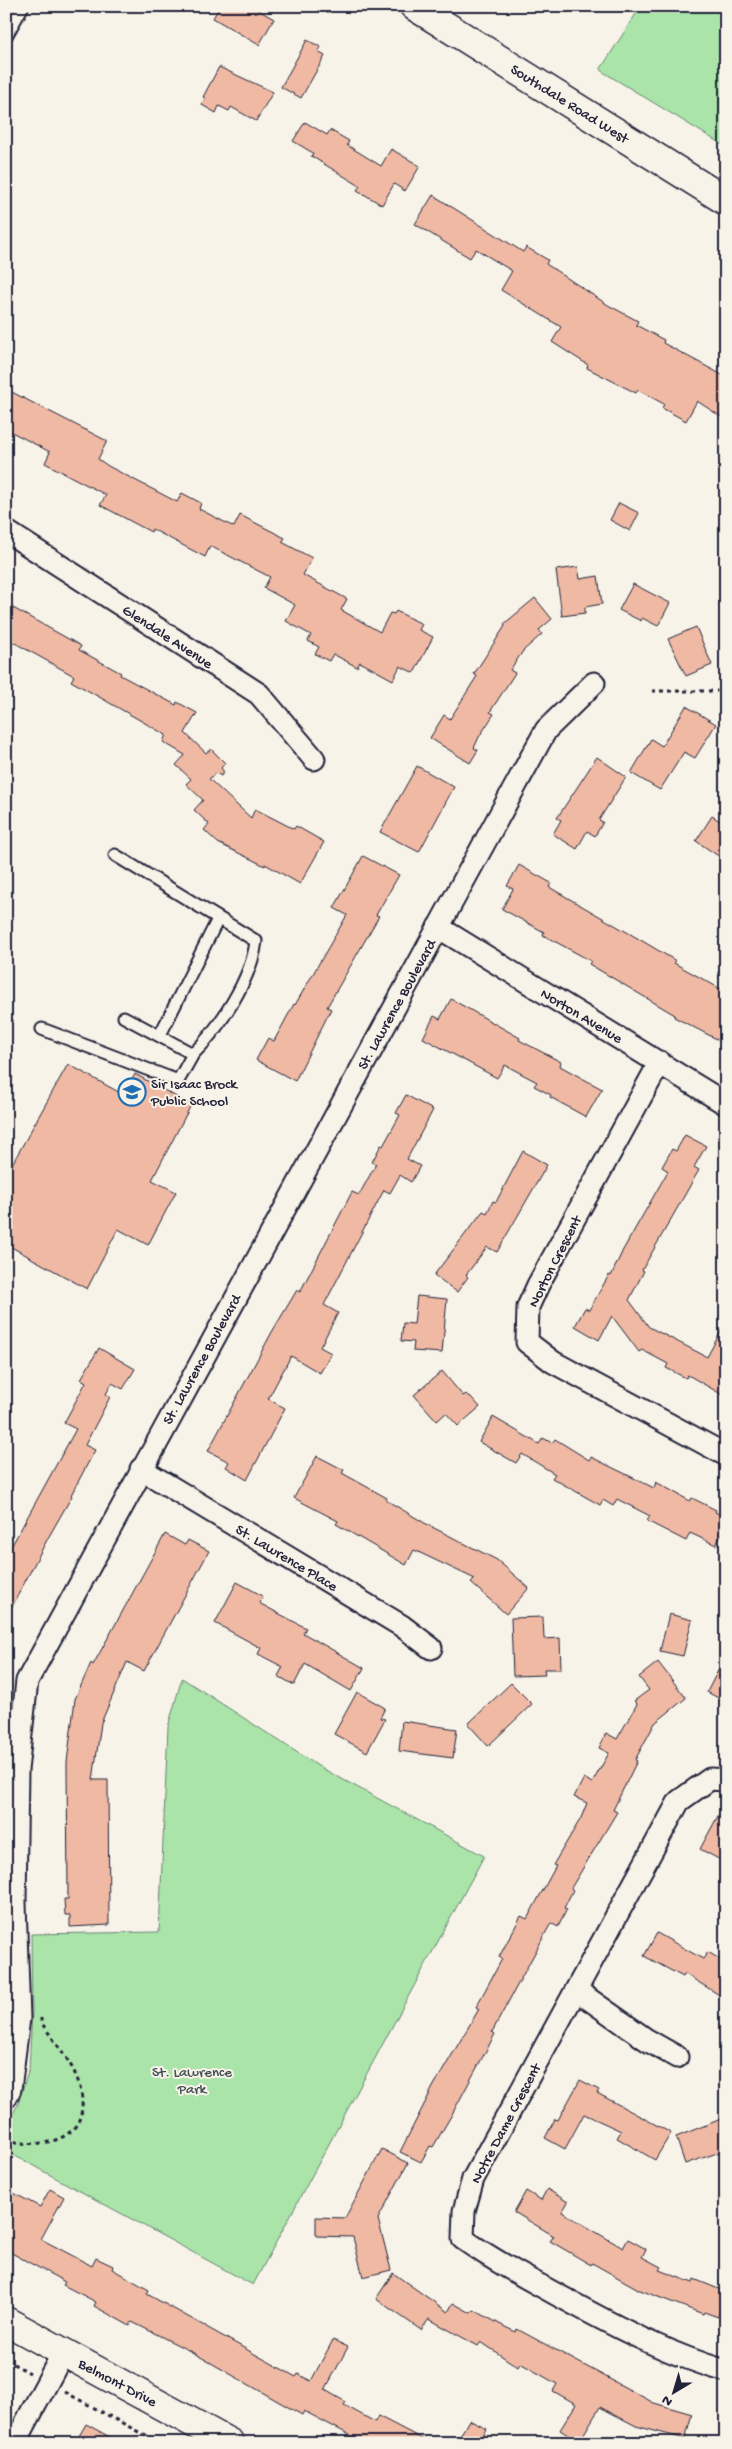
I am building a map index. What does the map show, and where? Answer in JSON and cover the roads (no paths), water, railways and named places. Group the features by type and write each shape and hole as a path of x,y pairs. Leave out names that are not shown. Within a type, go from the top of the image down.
{"main road":[{"name":"Southdale Road West","path":"414,6 726,201"},
{"name":"Belmont Drive","path":"6,2321 230,2443"}],"street":[{"name":"Glendale Avenue","path":"6,531 258,694 314,759"},
{"name":"St. Lawrence Boulevard","path":"6,2097 10,2090 19,2018 11,1903 17,1770 27,1681 546,730 594,683"},
{"name":"Norton Avenue","path":"438,927 726,1104"},
{"name":"Norton Crescent","path":"660,1062 538,1285 528,1307 527,1342 553,1362 726,1455"},
{"name":"St. Lawrence Place","path":"141,1469 402,1626 431,1648"},
{"name":"Notre Dame Crescent","path":"726,1780 710,1779 679,1801 473,2178 464,2211 463,2239 493,2260 612,2324 705,2365 726,2371"},
{"path":"576,1990 647,2040 677,2057"},
{"path":"15,2443 63,2352"}],"lane":[{"path":"6,36 9,23 23,6"},
{"path":"42,1029 178,1081 193,1054 211,1037 254,957 256,942 115,855"},
{"path":"160,1035 218,919"},
{"path":"124,1017 193,1054"}],"place":[{"name":"Sir Isaac Brock Public School","path":"132,1092"}],"park label":[{"name":"St. Lawrence Park","path":"192,2080"}]}
